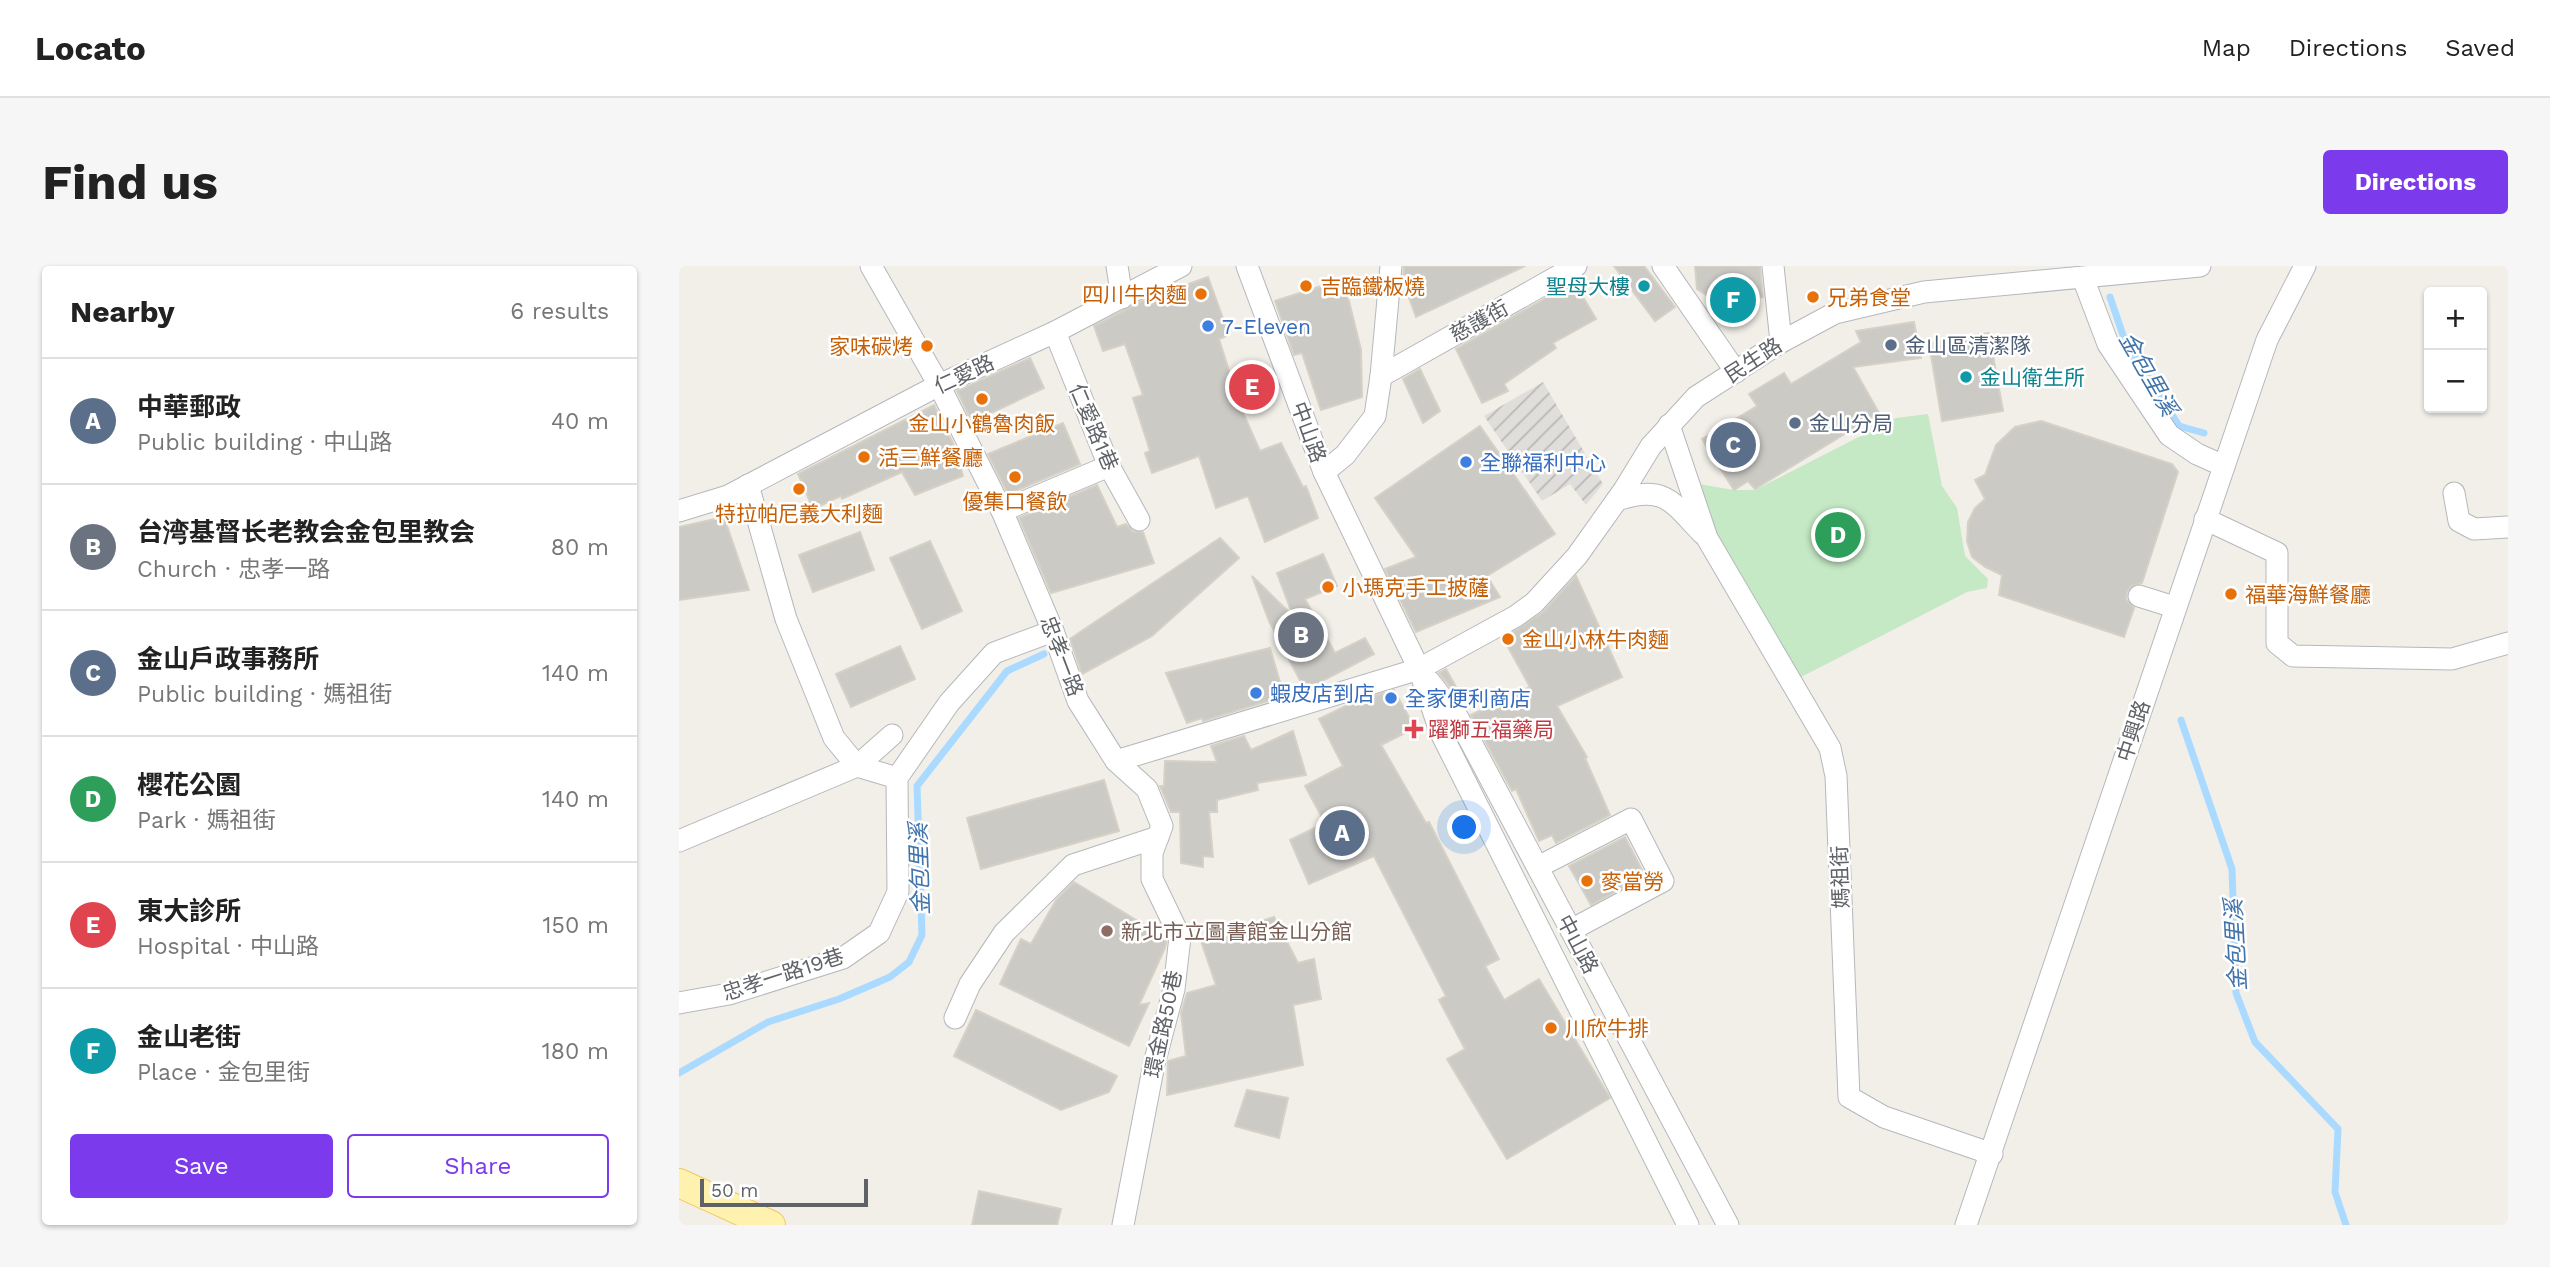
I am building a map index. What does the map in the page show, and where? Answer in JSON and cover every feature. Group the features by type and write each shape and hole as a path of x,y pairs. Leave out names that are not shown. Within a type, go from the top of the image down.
{"main road":[{"path":"679,1183 771,1225"}],"street":[{"path":"1117,266 1122,298"},
{"name":"仁愛路","path":"679,511 728,496 939,385 1055,332 1181,266"},
{"name":"中山路","path":"1247,266 1324,472 1419,669 1440,732 1688,1225"},
{"path":"1324,472 1345,455 1375,416 1391,266"},
{"name":"慈護街","path":"1381,376 1576,266"},
{"path":"1664,266 1736,372"},
{"path":"1773,266 1780,342"},
{"name":"民生路","path":"1419,669 1516,616 1534,603 1577,556 1651,446 1696,397 1780,342 1835,313 1924,292 2200,266"},
{"name":"中興路","path":"1968,1225 2174,607 2267,340 2305,266"},
{"name":"忠孝一路","path":"877,268 1002,511 1053,631 1078,701 1117,761"},
{"path":"2083,278 2108,344 2169,435 2197,454 2224,466"},
{"name":"仁愛路1巷","path":"1055,332 1109,466 1139,520"},
{"name":"媽祖街","path":"1669,425 1707,538 1830,748 1836,776 1850,1097 1884,1117 1992,1154"},
{"path":"1002,511 1109,466"},
{"path":"748,485 786,619 834,738 857,766 897,778 949,703 994,653 1053,631"},
{"path":"2454,493 2459,521 2474,529 2508,527"},
{"name":"媽祖街","path":"1617,500 1638,494 1668,498 1707,538"},
{"path":"2205,519 2277,553 2277,643 2293,656 2452,659 2508,643"},
{"path":"2139,596 2174,607"},
{"path":"1117,761 1419,669"},
{"name":"中山路","path":"1419,669 1458,718 1728,1225"},
{"path":"679,841 857,766 892,735"},
{"name":"環金路50巷","path":"1117,761 1146,789 1162,826 1152,853 1152,879 1180,937 1174,989 1154,1064 1123,1225"},
{"name":"忠孝一路19巷","path":"679,1003 729,994 843,958 879,933 898,892 897,778"},
{"path":"1538,867 1631,819 1663,881 1571,930"},
{"path":"955,1018 970,984 1004,933 1073,865 1158,837"}],"shaded area":[{"path":"1543,382 1603,484 1586,505 1570,484 1542,501 1484,416"}],"green space":[{"path":"1928,414 1942,486 1957,508 1965,556 1988,579 1987,588 1967,592 1801,677 1703,514 1693,483 1734,490 1755,490 1896,418"}],"building":[{"path":"1404,266 1525,266 1416,317 1403,281"},
{"name":"聖母大樓","path":"1614,266 1644,266 1675,307 1655,321"},
{"path":"1695,266 1760,266 1763,297 1717,302 1697,289"},
{"path":"1208,277 1229,335 1219,339 1240,406 1260,451 1281,443 1303,487 1306,486 1318,518 1265,542 1248,496 1216,508 1199,456 1152,473 1145,453 1150,451 1133,398 1143,395 1125,344 1103,351 1094,326 1146,299"},
{"path":"1340,280 1349,301 1361,350 1362,397 1321,410 1302,353 1294,355 1275,301"},
{"path":"1574,282 1596,319 1553,343 1556,348 1504,384 1508,391 1482,403 1456,349"},
{"name":"金山分局","path":"1914,322 1921,358 1853,367 1879,413 1755,489 1748,481 1734,490 1702,439 1757,406 1749,394 1784,373 1791,384 1861,342 1856,331"},
{"name":"金山衛生所","path":"1989,333 2003,411 1942,421 1929,343"},
{"path":"1030,358 1044,388 972,422 957,391"},
{"path":"1420,369 1440,411 1423,423 1403,379"},
{"path":"934,405 953,443 963,476 915,495 902,472 813,509 798,474"},
{"path":"2041,421 2172,464 2178,472 2142,583 2131,586 2127,591 2126,599 2134,608 2124,637 1999,595 2002,575 1972,557 1967,541 1968,522 1975,508 1985,499 1975,480 1985,475 1996,445 2015,427"},
{"path":"1063,423 1080,464 1008,494 988,454"},
{"path":"1480,426 1555,534 1487,576 1500,597 1416,632 1385,569 1416,557 1375,498"},
{"path":"1097,485 1117,527 1126,524 1133,532 1143,532 1154,563 1051,593 1019,518"},
{"path":"724,517 749,590 679,600 679,527"},
{"path":"860,532 874,570 813,592 799,555"},
{"path":"1220,538 1239,558 1152,636 1082,674 1070,639"},
{"path":"930,541 962,611 922,629 890,558"},
{"path":"1323,554 1337,586 1305,599 1335,653 1365,638 1374,654 1305,690 1269,621 1252,576 1293,616 1277,573"},
{"path":"1576,576 1622,677 1557,706 1587,757 1585,758 1610,815 1556,843 1552,835 1539,841 1516,789 1512,791 1471,715 1530,687 1503,638 1542,613"},
{"path":"900,646 915,679 851,707 836,674"},
{"path":"1270,648 1284,696 1203,721 1202,718 1187,723 1166,673"},
{"path":"1446,669 1468,709 1439,673"},
{"path":"1394,690 1415,728 1381,745 1426,823 1429,822 1499,959 1485,966 1504,1000 1539,979 1610,1098 1507,1159 1447,1059 1465,1049 1439,1000 1446,996 1374,856 1309,884 1290,840 1325,823 1305,786 1343,766 1319,719 1354,702"},
{"path":"1293,731 1306,775 1257,783 1258,790 1217,800 1217,812 1209,812 1213,857 1203,856 1203,867 1181,863 1180,812 1171,812 1160,786 1164,786 1165,761 1217,762 1211,746 1244,736 1251,750"},
{"path":"1104,780 1119,831 981,869 967,818"},
{"path":"1625,837 1645,876 1591,905 1569,866"},
{"path":"1074,882 1167,939 1139,1005 1149,1003 1129,1046 1000,984 1021,939 1031,944 1056,900"},
{"path":"1274,917 1298,963 1314,959 1321,999 1293,1005 1303,1065 1167,1095 1168,1061 1186,1056 1181,1013 1187,993 1216,985 1201,941"},
{"path":"976,1010 1117,1076 1109,1092 1061,1110 954,1056"},
{"path":"1247,1090 1288,1098 1279,1138 1235,1126"},
{"path":"979,1191 1061,1209 1057,1225 972,1225"}],"waterway":[{"name":"金包里溪","path":"2110,297 2125,341 2179,426 2204,433"},
{"name":"金包里溪","path":"679,1073 768,1022 839,999 890,977 909,962 922,935 917,786 1007,671 1044,654"},
{"name":"金包里溪","path":"2181,720 2232,869 2236,993 2255,1042 2338,1129 2335,1192 2346,1225"}],"place":[{"name":"吉臨鐵板燒","path":"1306,286"},
{"name":"聖母大樓","path":"1644,286"},
{"name":"四川牛肉麵","path":"1201,294"},
{"name":"兄弟食堂","path":"1813,297"},
{"name":"金山老街","path":"1733,300"},
{"name":"7-Eleven","path":"1208,326"},
{"name":"金山區清潔隊","path":"1891,345"},
{"name":"家味碳烤","path":"927,346"},
{"name":"金山衛生所","path":"1966,377"},
{"name":"東大診所","path":"1252,387"},
{"name":"金山小鶴魯肉飯","path":"982,399"},
{"name":"金山分局","path":"1795,423"},
{"name":"金山戶政事務所","path":"1733,445"},
{"name":"活三鮮餐廳","path":"864,457"},
{"name":"全聯福利中心","path":"1466,462"},
{"name":"優集口餐飲","path":"1015,477"},
{"name":"特拉帕尼義大利麵","path":"799,489"},
{"name":"櫻花公園","path":"1838,535"},
{"name":"小瑪克手工披薩","path":"1328,587"},
{"name":"福華海鮮餐廳","path":"2231,594"},
{"name":"台湾基督长老教会金包里教会","path":"1301,635"},
{"name":"金山小林牛肉麵","path":"1508,639"},
{"name":"蝦皮店到店","path":"1256,693"},
{"name":"全家便利商店","path":"1391,698"},
{"name":"躍獅五福藥局","path":"1414,729"},
{"name":"中華郵政","path":"1342,833"},
{"name":"麥當勞","path":"1587,881"},
{"name":"新北市立圖書館金山分館","path":"1107,931"},
{"name":"川欣牛排","path":"1551,1028"}]}
